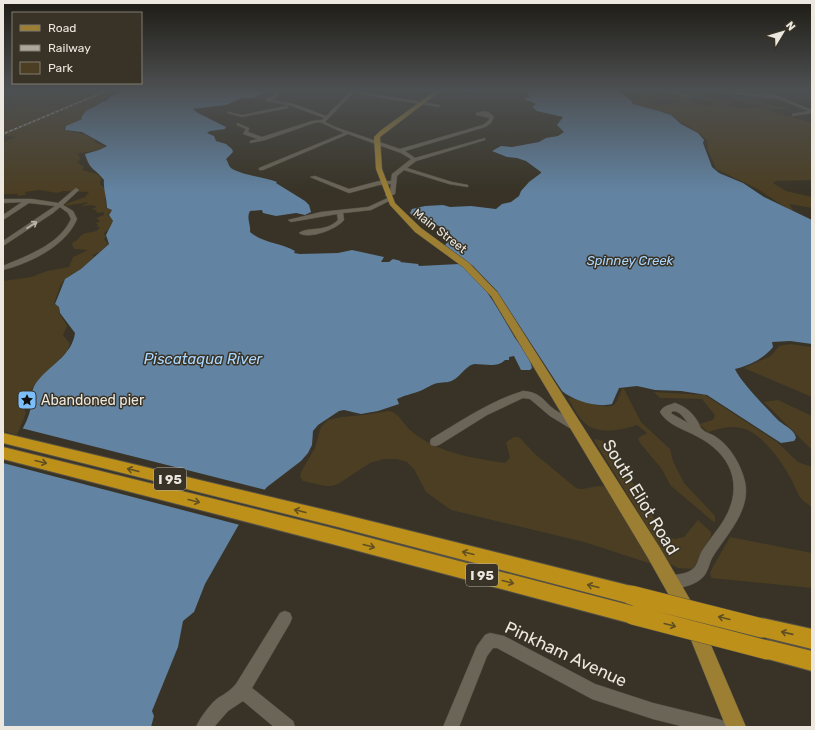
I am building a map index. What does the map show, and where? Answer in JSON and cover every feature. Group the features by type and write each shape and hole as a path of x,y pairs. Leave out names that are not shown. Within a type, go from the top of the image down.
{"highway":[{"name":"I 95","path":"3,438 338,520 654,601 812,639"},
{"name":"I 95","path":"3,453 332,536 812,661"}],"main road":[{"path":"376,143 377,137 394,123"},
{"name":"Main Street","path":"376,143 379,169 389,197 395,208 415,228 466,265 495,295"},
{"name":"South Eliot Road","path":"495,295 671,582 703,647 736,727"}],"street":[{"path":"252,142 310,123"},
{"path":"325,123 326,125 347,133 400,151 411,156 414,160"},
{"path":"400,151 484,126 488,123"},
{"path":"238,124 248,129 245,133 263,139"},
{"path":"261,169 347,133"},
{"path":"290,220 368,209 389,197 393,193 394,175 414,160 483,140"},
{"path":"403,168 451,183 466,186"},
{"path":"312,178 349,191 384,182 393,182"},
{"path":"3,244 60,205 76,190"},
{"path":"3,201 44,201 60,205 70,211 73,216 73,223 66,233 46,248 3,268"},
{"path":"3,218 28,201"},
{"path":"302,233 321,230 337,224 341,220 340,212"},
{"path":"435,442 502,402 523,394 530,394 535,397 558,416 577,427"},
{"path":"671,582 686,579 700,571 707,556 735,511 740,495 738,477 727,453 718,443 697,430"},
{"path":"204,727 222,705 235,697 242,690 285,618"},
{"name":"Pinkham Avenue","path":"451,727 482,651 490,640 505,643 544,666 592,691 653,712 718,727"},
{"path":"242,690 287,727"}],"shaded area":[{"path":"3,123 70,123 69,124 3,125"}],"green space":[{"path":"3,123 27,123 3,133"},
{"path":"32,123 72,123 65,127 64,130 87,135 94,140 94,142 104,146 99,150 74,154 78,154 80,159 77,162 84,167 82,170 97,174 101,178 100,185 103,186 105,190 106,208 112,210 108,215 113,221 108,230 104,233 106,237 104,239 108,244 100,252 92,255 94,257 81,269 65,279 60,286 54,304 59,307 59,313 67,326 63,335 70,344 68,350 35,384 30,392 20,398 26,413 17,435 3,431 3,281 31,277 47,271 69,267 73,257 88,250 74,249 72,244 73,242 83,234 94,232 98,229 100,227 97,227 98,224 95,224 100,221 96,218 104,215 104,212 98,213 94,209 91,209 97,207 92,205 80,206 88,203 87,202 67,206 65,204 85,197 89,192 63,191 57,193 40,190 25,192 26,195 17,196 18,194 3,194 3,142 16,137 3,135"},
{"path":"683,123 812,123 812,180 776,181 773,183 786,191 812,197 812,208 789,204 793,210 790,210 756,188 716,169 708,150 707,140"},
{"path":"790,344 812,347 812,397 744,368 771,356 779,346"},
{"path":"622,389 624,389 641,422 670,449 673,461 684,483 715,516 715,523 671,486 661,468 640,443 638,438 647,433 637,425 611,430 597,430 586,424 581,419 568,398 599,406 611,406 615,404"},
{"path":"654,392 705,395 777,442 798,462 812,467 812,507 801,499 777,457 757,435 737,427 724,428 708,432 699,424 713,420 715,415 702,399 660,398"},
{"path":"778,400 812,416 812,450 764,402"},
{"path":"389,411 395,413 411,431 427,442 455,453 475,458 505,463 510,458 506,442 514,437 519,437 535,454 576,488 583,489 598,486 606,487 652,564 584,542 451,510 426,492 414,469 407,462 397,459 384,459 370,463 338,484 331,486 303,481 300,477 301,472 315,448 321,427 328,420"},
{"path":"594,440 604,441 627,476 647,500 651,507 653,517 664,532 670,537 675,539 684,537 698,520 711,532 711,536 693,569 678,568 670,564"},
{"path":"730,537 812,553 812,588 711,578 710,572"}],"water":[{"name":"Piscataqua River","path":"73,123 218,123 226,127 225,129 210,131 207,133 214,136 216,141 226,144 232,149 233,152 226,159 230,167 238,172 277,182 276,183 305,201 309,205 311,212 305,215 296,213 276,216 263,213 262,210 250,211 248,217 250,232 255,236 290,248 295,251 294,253 300,254 338,253 352,250 384,257 381,262 389,262 393,259 401,261 400,262 418,264 419,266 459,264 484,288 527,356 532,368 530,370 521,370 514,356 509,357 509,360 505,360 495,365 472,364 449,382 431,385 397,399 399,404 378,411 361,414 344,410 339,411 318,425 313,431 312,445 308,453 301,461 267,487 246,512 205,584 194,612 183,621 178,647 152,711 154,716 151,727 3,727 3,459 20,434 29,414 34,386 41,377 65,354 73,341 75,333 60,313 59,307 55,304 65,279 81,269 109,244 106,235 113,221 109,215 112,210 107,208 104,180 91,167 85,154 107,146 82,132 65,130 66,126"},
{"name":"Spinney Creek","path":"558,123 680,123 698,133 704,140 703,143 712,167 719,173 743,183 764,197 812,220 812,344 790,341 772,342 773,347 761,358 746,366 735,369 762,403 779,421 794,433 796,438 794,441 781,443 707,395 681,391 655,390 637,386 619,388 612,404 600,405 579,401 567,395 562,391 497,291 473,266 445,245 452,238 450,233 440,226 414,217 410,213 412,209 425,206 443,205 450,207 471,206 496,209 502,204 511,202 519,196 521,191 529,182 541,172 526,161 507,157 492,151 501,146 512,147 539,142 546,138 558,136 564,132 557,125"}],"pier":[{"path":"21,428 266,490 247,513 240,525 3,463 3,456"}],"railway":[{"path":"3,134 29,123"}],"place":[{"name":"Abandoned pier","path":"27,400"}]}
